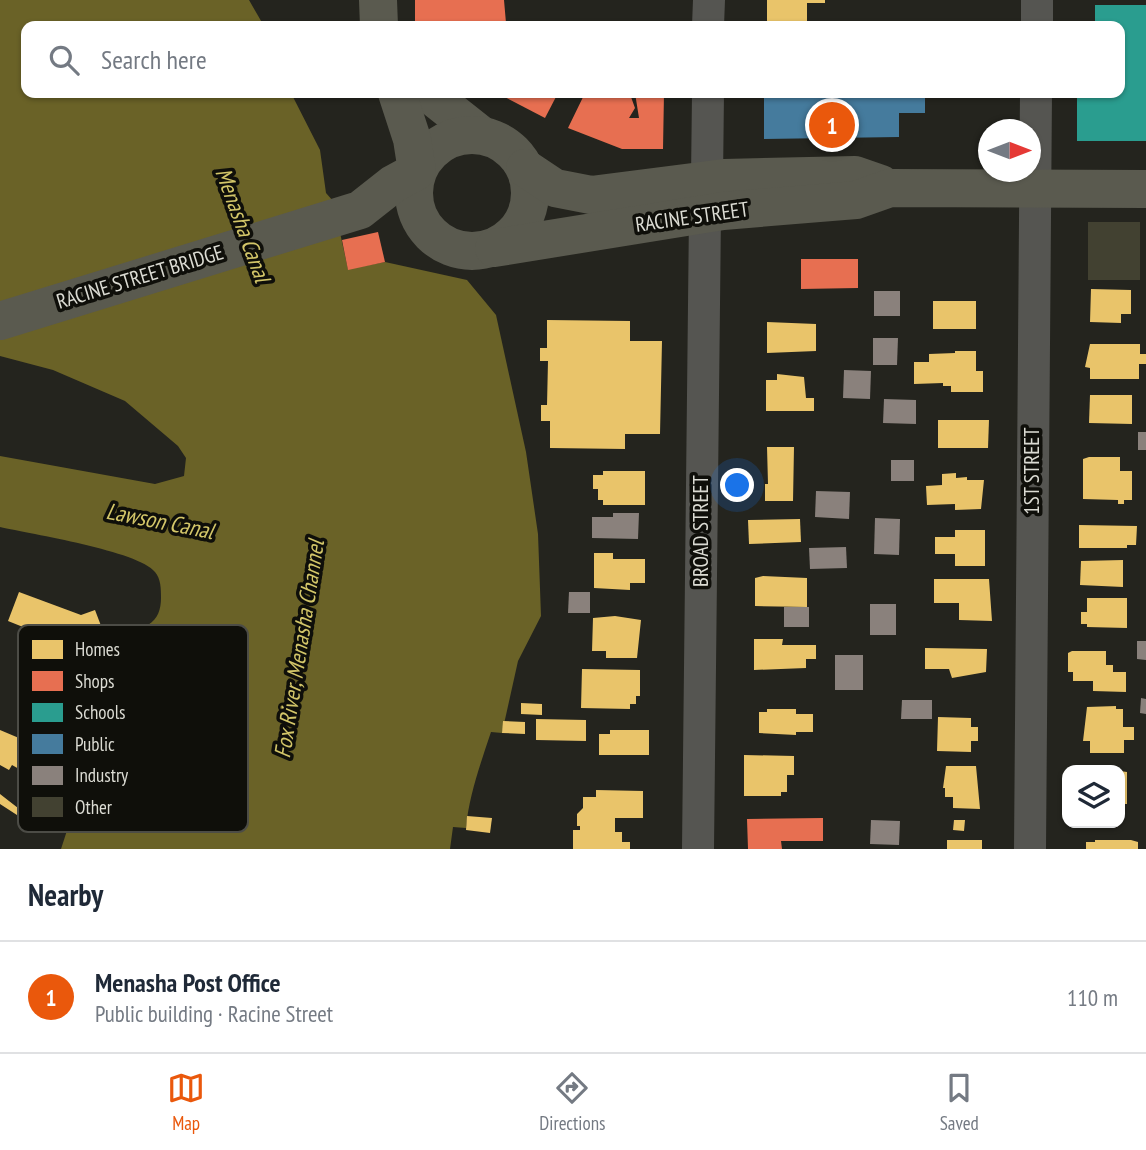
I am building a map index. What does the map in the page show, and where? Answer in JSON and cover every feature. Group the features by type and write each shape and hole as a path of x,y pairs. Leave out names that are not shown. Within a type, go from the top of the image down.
{"main road":[{"path":"399,98 412,139 417,171"},
{"path":"434,98 481,135"},
{"path":"461,135 481,135 499,141 514,152 525,169 530,187 529,206 523,223 510,238 494,248 475,252 455,250 438,241 424,227 415,207 414,185 417,171 428,154 443,142 461,135"},
{"name":"RACINE STREET","path":"525,169 555,188 592,195 856,200 890,188 1146,189"},
{"path":"360,210 393,184 417,171"},
{"name":"RACINE STREET","path":"494,248 706,197"},
{"path":"360,210 404,218 424,227"},
{"name":"RACINE STREET BRIDGE","path":"0,321 360,210"}],"street":[{"path":"708,21 709,0"},
{"path":"1037,0 1037,21"},
{"name":"BROAD STREET","path":"698,849 708,98"},
{"name":"1ST STREET","path":"1030,849 1036,98"}],"water":[{"path":"0,0 249,0 261,21 21,21 21,98 294,98 320,150 326,193 333,201 348,269 385,262 467,280 496,315 526,452 538,534 541,616 518,661 502,733 491,732 472,792 466,828 453,827 450,849 61,849 67,832 248,832 248,625 148,625 158,613 161,602 158,578 145,564 107,550 0,527 0,456 155,484 184,476 186,458 178,446 125,401 53,370 0,356"}],"building: Homes":[{"path":"767,0 825,0 825,3 807,3 807,21 767,21"},
{"path":"1091,289 1131,290 1131,314 1121,314 1121,323 1090,322"},
{"path":"933,301 976,301 976,329 933,329"},
{"path":"547,320 630,321 630,341 662,341 660,434 625,434 625,449 550,448 550,421 541,421 541,405 547,405 548,361 540,361 540,348 547,348"},
{"path":"767,322 816,324 816,351 767,353"},
{"path":"1090,344 1140,344 1140,354 1146,354 1146,364 1139,364 1139,379 1090,379 1090,368 1085,367"},
{"path":"976,351 976,371 983,371 983,392 951,392 951,386 943,386 943,383 914,384 914,362 929,362 929,354"},
{"path":"777,374 804,377 806,398 814,398 814,411 766,411 766,380 777,380"},
{"path":"1090,395 1132,395 1132,424 1089,423"},
{"path":"938,420 989,420 988,448 938,448"},
{"path":"767,447 794,447 793,501 765,501 765,484 768,484"},
{"path":"1120,457 1120,471 1132,471 1132,500 1124,500 1124,504 1118,504 1118,500 1083,499 1083,459"},
{"path":"603,471 645,471 645,505 603,505 603,500 598,500 598,489 593,489 593,475 603,475"},
{"path":"956,473 956,478 984,480 981,509 955,510 955,504 927,505 926,486 942,485 942,474"},
{"path":"800,519 801,542 749,544 748,520"},
{"path":"1079,525 1137,526 1136,545 1127,545 1127,548 1079,548"},
{"path":"955,530 985,530 985,566 955,566 955,554 935,554 935,537 955,537"},
{"path":"594,553 613,553 613,559 645,559 645,583 630,583 630,590 594,588"},
{"path":"1123,560 1123,587 1080,585 1081,561"},
{"path":"755,578 807,578 807,607 755,606"},
{"path":"934,579 989,579 992,621 959,620 959,603 934,603"},
{"path":"19,592 81,615 95,610 101,625 18,625 8,621"},
{"path":"1087,598 1127,598 1127,628 1087,627 1087,624 1081,624 1081,612 1087,612"},
{"path":"615,616 641,620 637,658 606,658 606,651 592,651 593,618"},
{"path":"754,639 783,639 782,645 816,645 816,659 806,659 806,668 754,670"},
{"path":"925,648 987,649 986,672 952,678 949,669 925,669"},
{"path":"1106,651 1106,665 1113,665 1113,672 1126,672 1126,692 1093,691 1093,681 1073,681 1073,672 1068,672 1068,653"},
{"path":"582,669 640,670 640,696 636,696 636,704 630,704 630,709 581,708"},
{"path":"521,703 542,704 542,715 521,714"},
{"path":"1116,706 1116,709 1123,709 1123,727 1134,727 1134,740 1124,740 1124,753 1090,753 1090,741 1083,741 1087,707"},
{"path":"767,709 796,709 796,714 813,714 813,732 796,732 796,735 759,733 759,712 767,712"},
{"path":"938,717 971,718 971,727 978,727 978,741 971,741 971,752 937,751"},
{"path":"536,719 586,720 586,741 536,740"},
{"path":"503,721 525,722 525,734 502,733"},
{"path":"0,730 18,738 18,768 12,765 9,770 0,765"},
{"path":"610,730 649,730 649,755 599,755 599,734 610,734"},
{"path":"744,755 794,756 794,775 787,775 787,792 781,792 781,796 744,796"},
{"path":"946,766 976,766 980,809 953,808 953,797 945,797 943,788"},
{"path":"1125,772 1127,772 1125,804"},
{"path":"596,790 643,791 643,818 615,818 615,832 622,832 622,842 630,842 630,849 573,849 573,830 580,830 580,826 577,826 577,814 583,808 583,797 596,797"},
{"path":"0,794 18,808 18,816 0,804"},
{"path":"467,816 492,818 490,833 466,830"},
{"path":"954,820 965,820 964,831 953,830"},
{"path":"947,840 982,840 982,849 947,849"},
{"path":"1131,840 1138,842 1138,849 1086,849 1086,842"}],"building: Shops":[{"path":"415,0 504,0 506,21 415,21"},
{"path":"507,98 555,98 545,118"},
{"path":"583,98 631,98 635,108 629,118 639,118 636,98 664,98 663,149 622,149 568,128"},
{"path":"378,232 385,262 348,270 342,240"},
{"path":"801,259 858,259 858,288 801,289"},
{"path":"823,818 823,841 781,841 782,849 748,849 747,819"}],"building: Schools":[{"path":"1095,5 1146,5 1146,141 1077,141 1077,98 1125,98 1125,21 1095,21"}],"building: Public":[{"path":"764,98 925,98 925,113 899,113 899,137 764,139"}],"building: Industry":[{"path":"874,291 900,291 900,316 874,316"},
{"path":"873,338 898,338 897,365 873,365"},
{"path":"844,370 871,371 870,399 843,398"},
{"path":"884,399 916,400 916,424 883,423"},
{"path":"1138,432 1146,432 1146,450 1138,450"},
{"path":"891,460 914,460 914,481 891,481"},
{"path":"816,491 850,492 849,519 815,517"},
{"path":"613,513 639,513 638,539 592,538 592,517 613,517"},
{"path":"875,518 900,519 899,555 874,554"},
{"path":"846,547 847,568 810,569 809,548"},
{"path":"569,592 590,592 590,613 568,613"},
{"path":"870,604 896,604 896,635 870,635"},
{"path":"784,607 809,607 809,627 784,627"},
{"path":"1137,641 1146,641 1146,660 1137,659"},
{"path":"835,655 863,655 863,690 835,690"},
{"path":"1141,698 1146,699 1146,714 1140,713"},
{"path":"902,700 932,700 932,719 901,719"},
{"path":"871,820 900,821 899,845 870,844"}],"building: Other":[{"path":"1088,222 1140,222 1140,280 1088,280"}],"place":[{"name":"Menasha Post Office","path":"832,125"}],"water label":[{"name":"Menasha Canal","path":"243,225"},
{"name":"Lawson Canal","path":"160,521"},
{"name":"Fox River, Menasha Channel","path":"299,649"}]}
